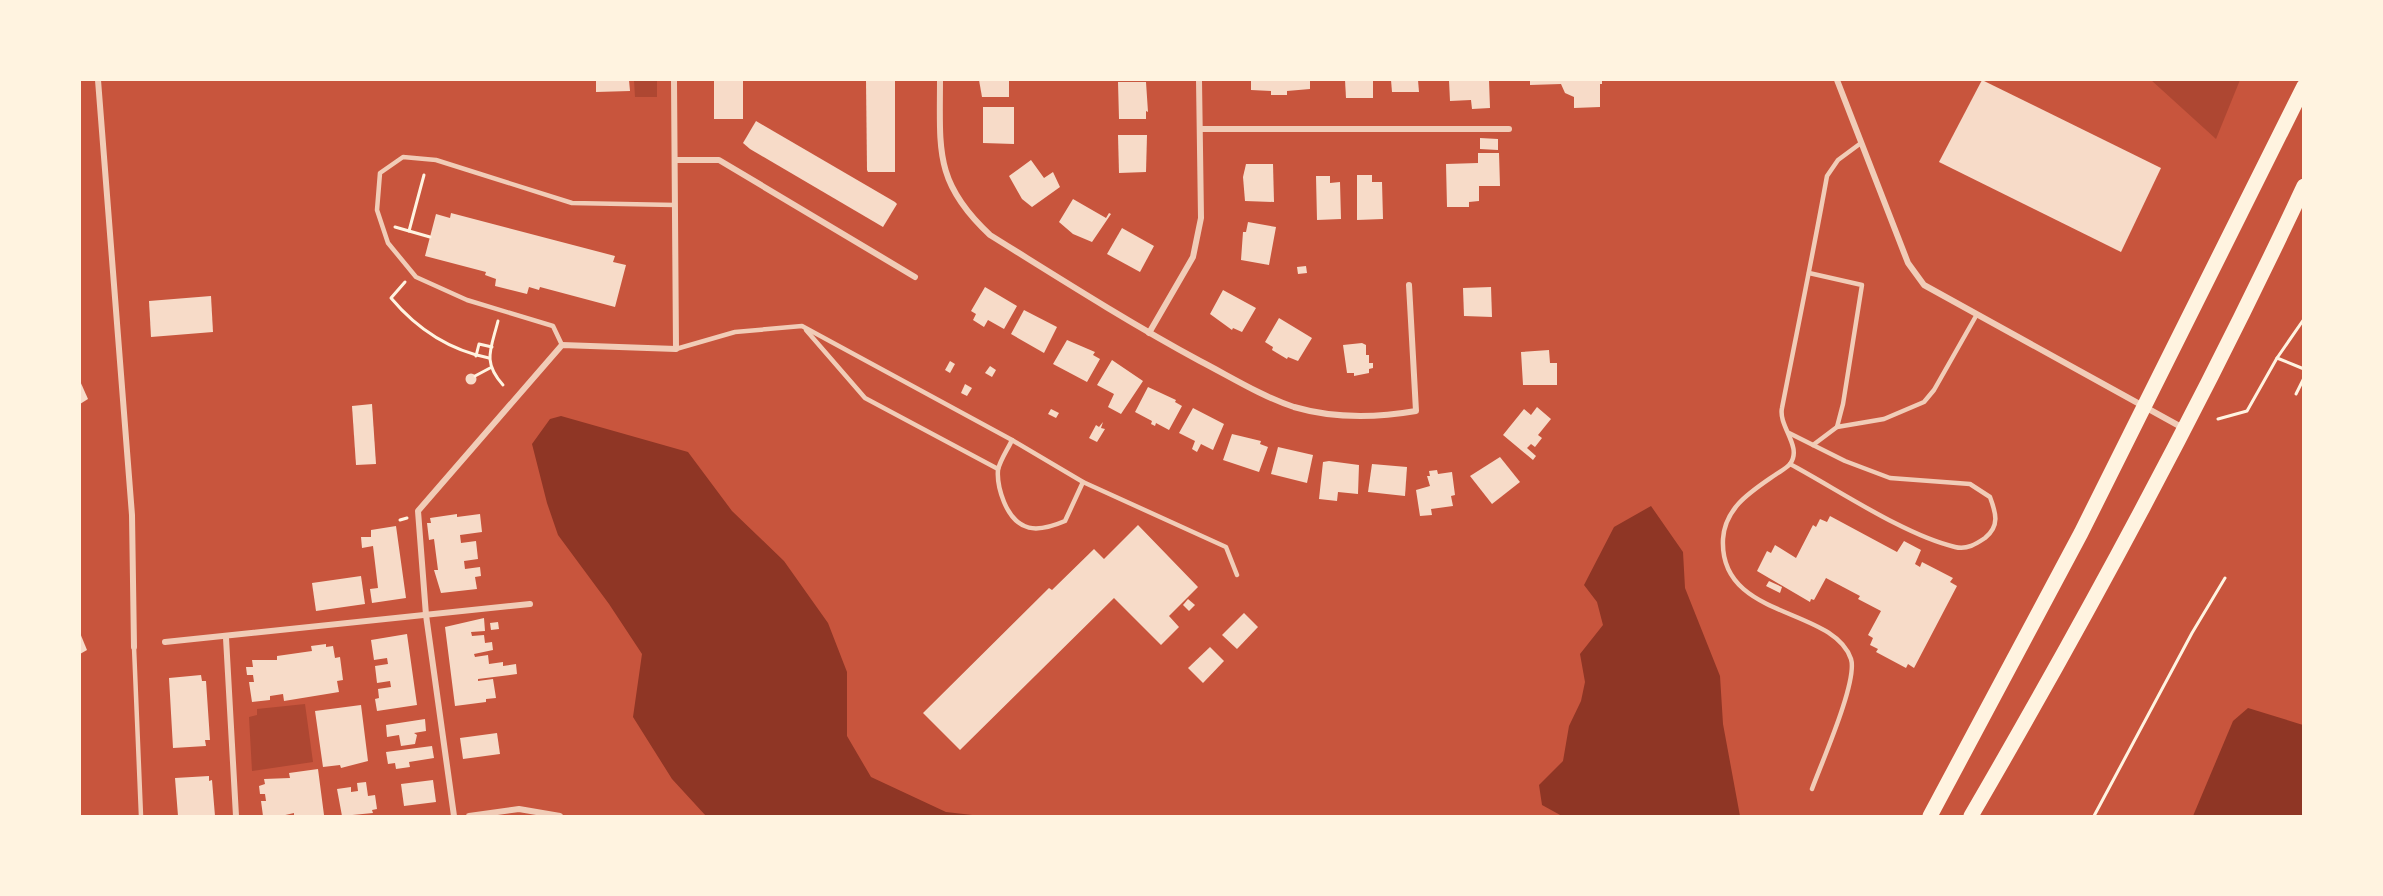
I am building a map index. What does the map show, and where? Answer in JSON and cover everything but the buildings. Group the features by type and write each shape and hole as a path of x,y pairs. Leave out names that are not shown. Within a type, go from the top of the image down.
{"main road":[{"path":"1930,816 2081,533 2304,86"},
{"path":"1971,816 2031,713 2183,428 2304,186"}],"street":[{"path":"98,80 132,515 135,647"},
{"path":"454,816 426,615 418,511 562,345 676,349 674,80"},
{"path":"939,80 943,164 952,190 968,214 990,235 1149,333 1255,391 1295,407 1332,415 1377,417 1416,411 1409,285"},
{"path":"1149,333 1193,257 1201,218 1199,80"},
{"path":"1837,80 1915,275 1931,290 2183,428"},
{"path":"1200,129 1509,129"},
{"path":"675,160 719,160 915,277"},
{"path":"165,642 226,638 530,603"},
{"path":"226,638 236,816"},
{"path":"469,816 519,809 560,816"}],"lane":[{"path":"1812,789 1850,685 1851,660 1842,645 1829,634 1757,600 1734,579 1724,560 1723,537 1744,495 1790,464 1794,452 1781,413 1827,176 1838,160 1861,143"},
{"path":"562,345 553,326 466,300 416,278 388,243 384,232 377,210 380,173 403,158 436,160 572,203 675,205"},
{"path":"1809,273 1862,285 1843,405 1837,428"},
{"path":"1813,445 1837,428 1884,419 1924,402 1934,390 1976,315"},
{"path":"676,349 735,332 802,326 1012,440 1083,482 1226,547 1237,575"},
{"path":"802,326 865,398 998,469"},
{"path":"1789,433 1845,460 1890,478 1970,484 1990,497 1997,517 1992,532 1974,546 1957,548 1889,519 1790,464"},
{"path":"1012,440 998,469 1000,491 1010,516 1026,528 1048,528 1065,520 1083,482"},
{"path":"135,647 141,816"}],"path":[{"path":"410,231 424,175"},
{"path":"393,226 430,237"},
{"path":"403,284 392,298 409,320 436,338 476,356 489,358"},
{"path":"2218,419 2247,411 2277,358 2304,320"},
{"path":"498,321 489,358 490,368 503,385"},
{"path":"476,356 479,344 492,347"},
{"path":"2277,358 2304,369"},
{"path":"476,376 490,368"},
{"path":"2296,394 2304,378"},
{"path":"2094,816 2192,633 2225,578"}],"shaded area":[{"path":"634,80 657,80 657,97 635,97"},
{"path":"2151,80 2240,80 2216,139"},
{"path":"561,416 688,452 732,511 784,561 828,623 847,672 847,736 871,777 946,812 981,816 706,816 672,779 633,717 642,654 609,604 558,535 532,444 550,419"},
{"path":"1651,506 1683,552 1685,588 1720,676 1723,724 1740,816 1562,816 1542,805 1539,785 1563,761 1569,726 1581,701 1585,682 1580,654 1603,625 1597,602 1584,585 1614,527"},
{"path":"305,704 313,762 252,771 249,717 257,715 257,709"},
{"path":"2248,708 2303,725 2303,816 2193,816 2233,721"}]}
